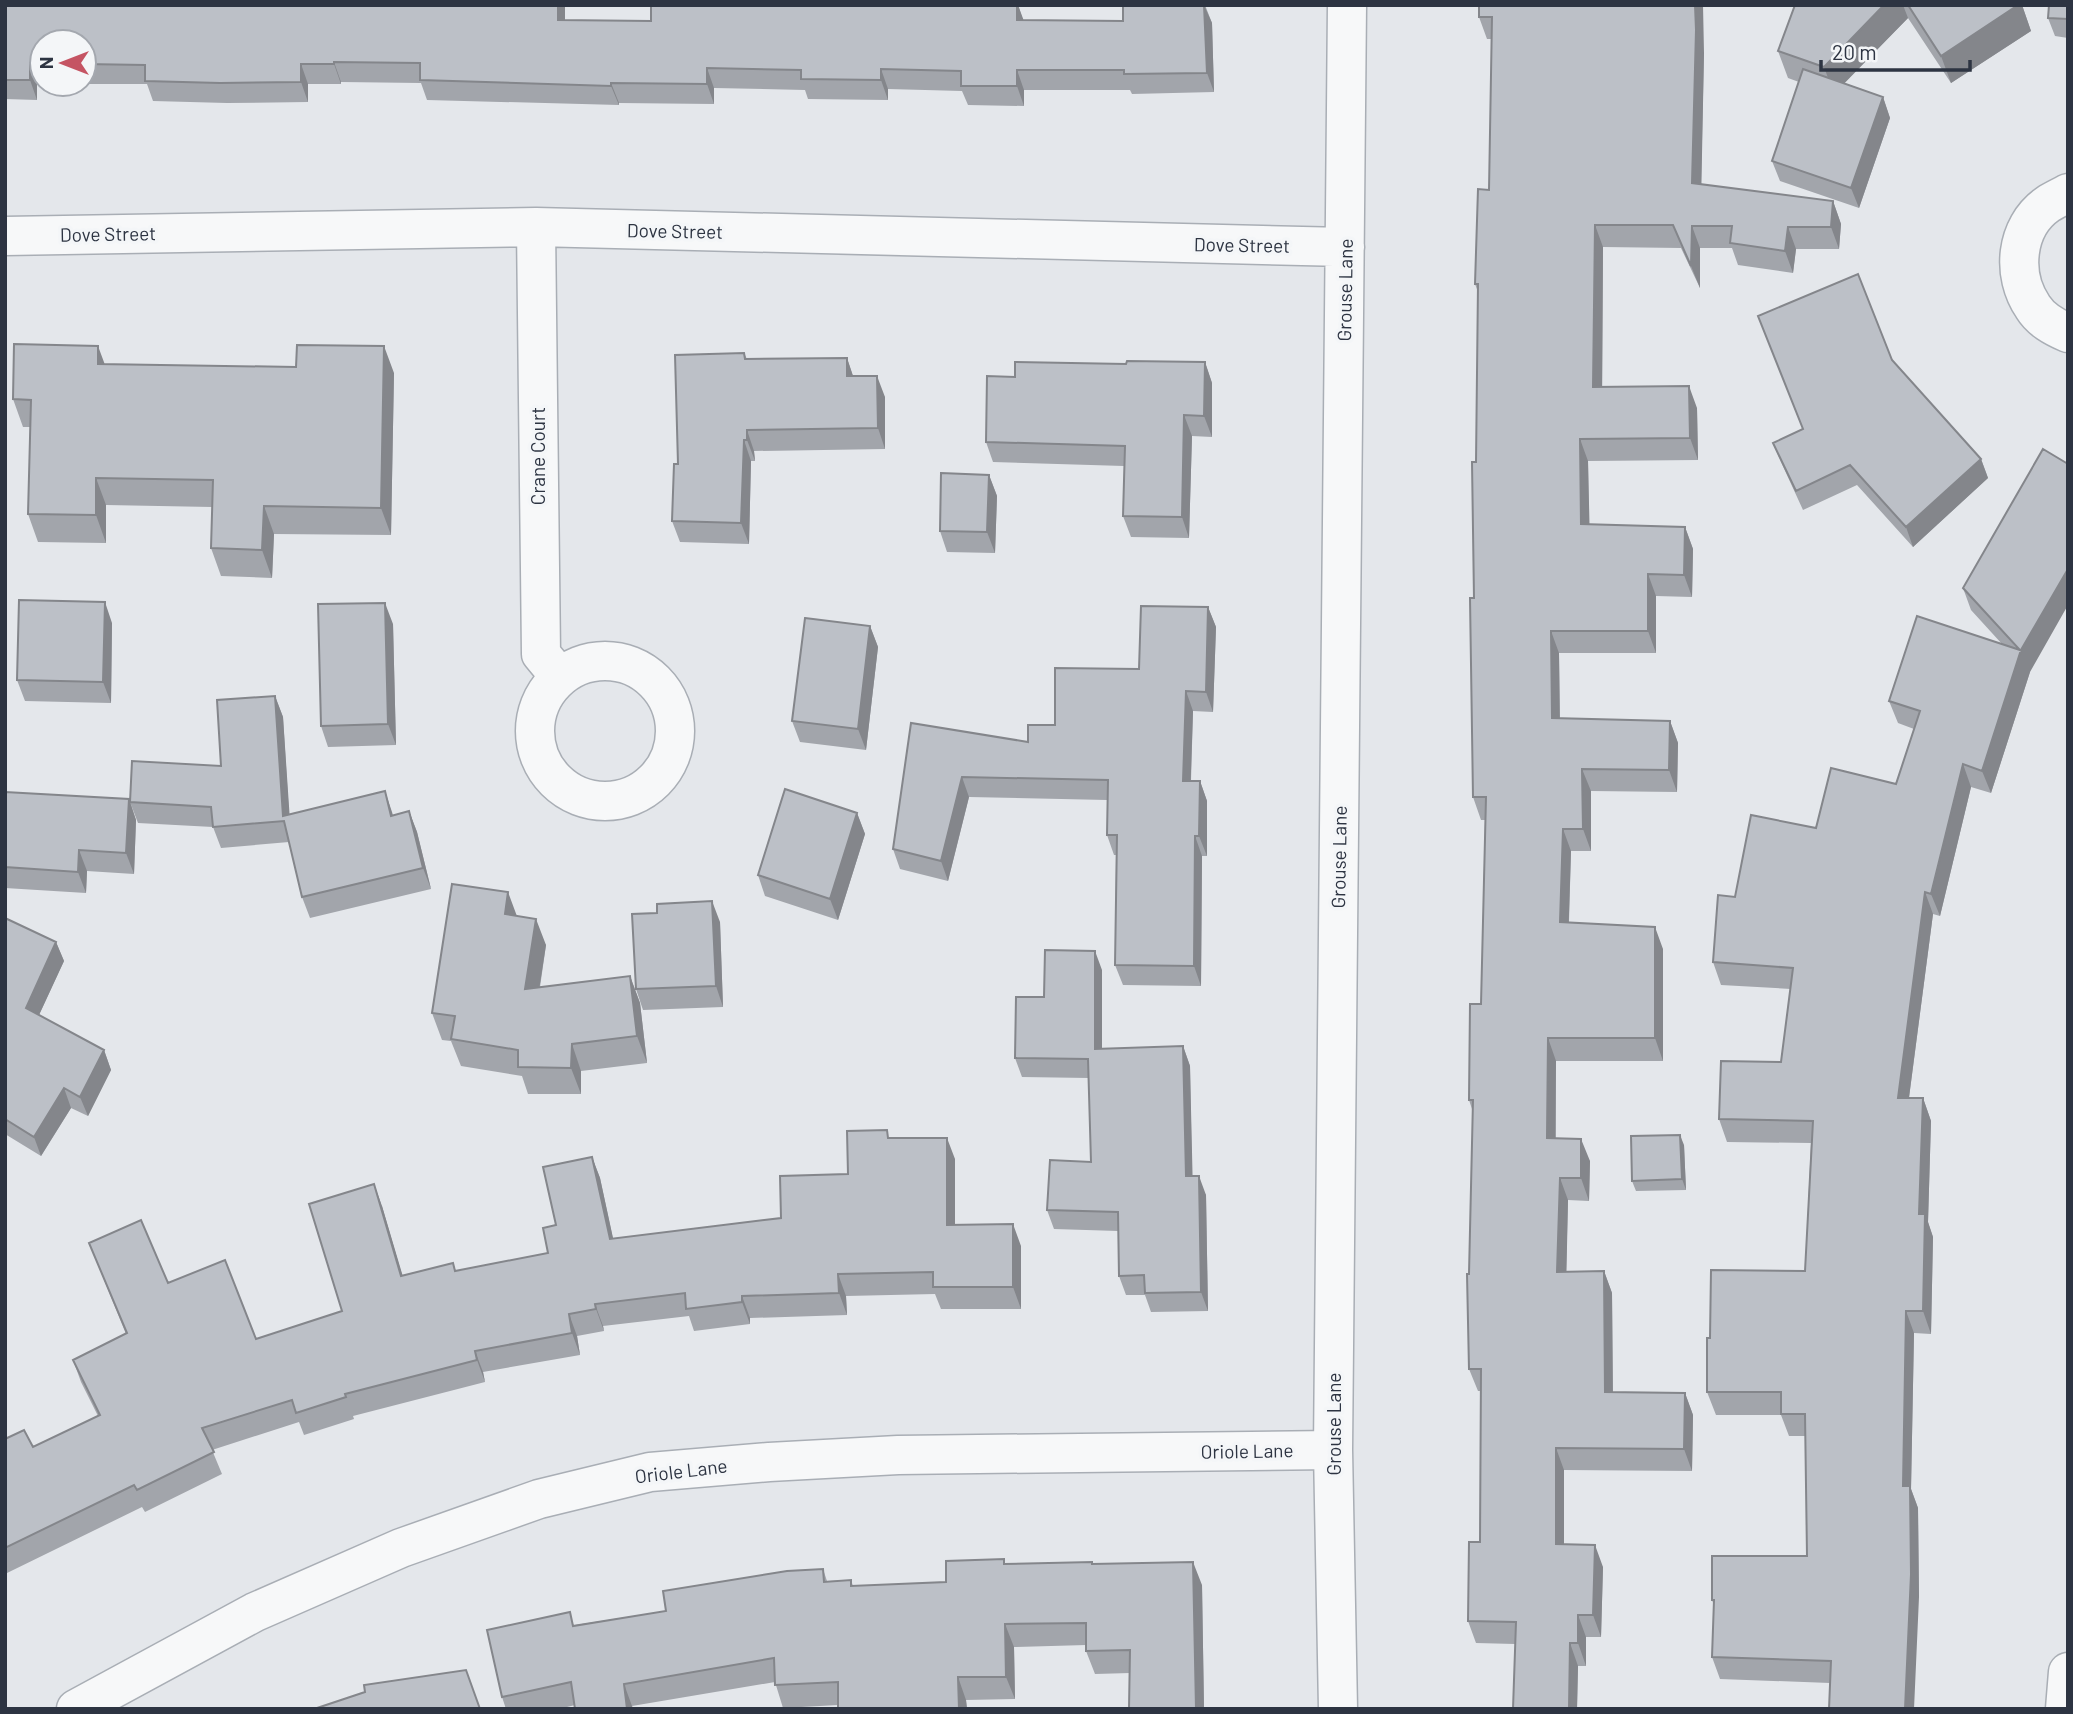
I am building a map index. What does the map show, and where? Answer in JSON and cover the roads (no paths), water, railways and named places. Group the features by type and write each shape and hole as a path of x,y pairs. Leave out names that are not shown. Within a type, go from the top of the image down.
{"street":[{"name":"Grouse Lane","path":"1338,1709 1334,1450 1347,5"},
{"path":"2068,193 2047,204 2031,221 2021,242 2019,265 2023,288 2033,309 2050,324 2068,333"},
{"name":"Dove Street","path":"5,236 536,228 1345,247"},
{"name":"Crane Court","path":"536,228 541,654 560,677"},
{"name":"Oriole Lane","path":"76,1709 255,1612 401,1548 539,1499 650,1472 898,1455 1334,1450"},
{"path":"2065,1709 2068,1672"}]}
